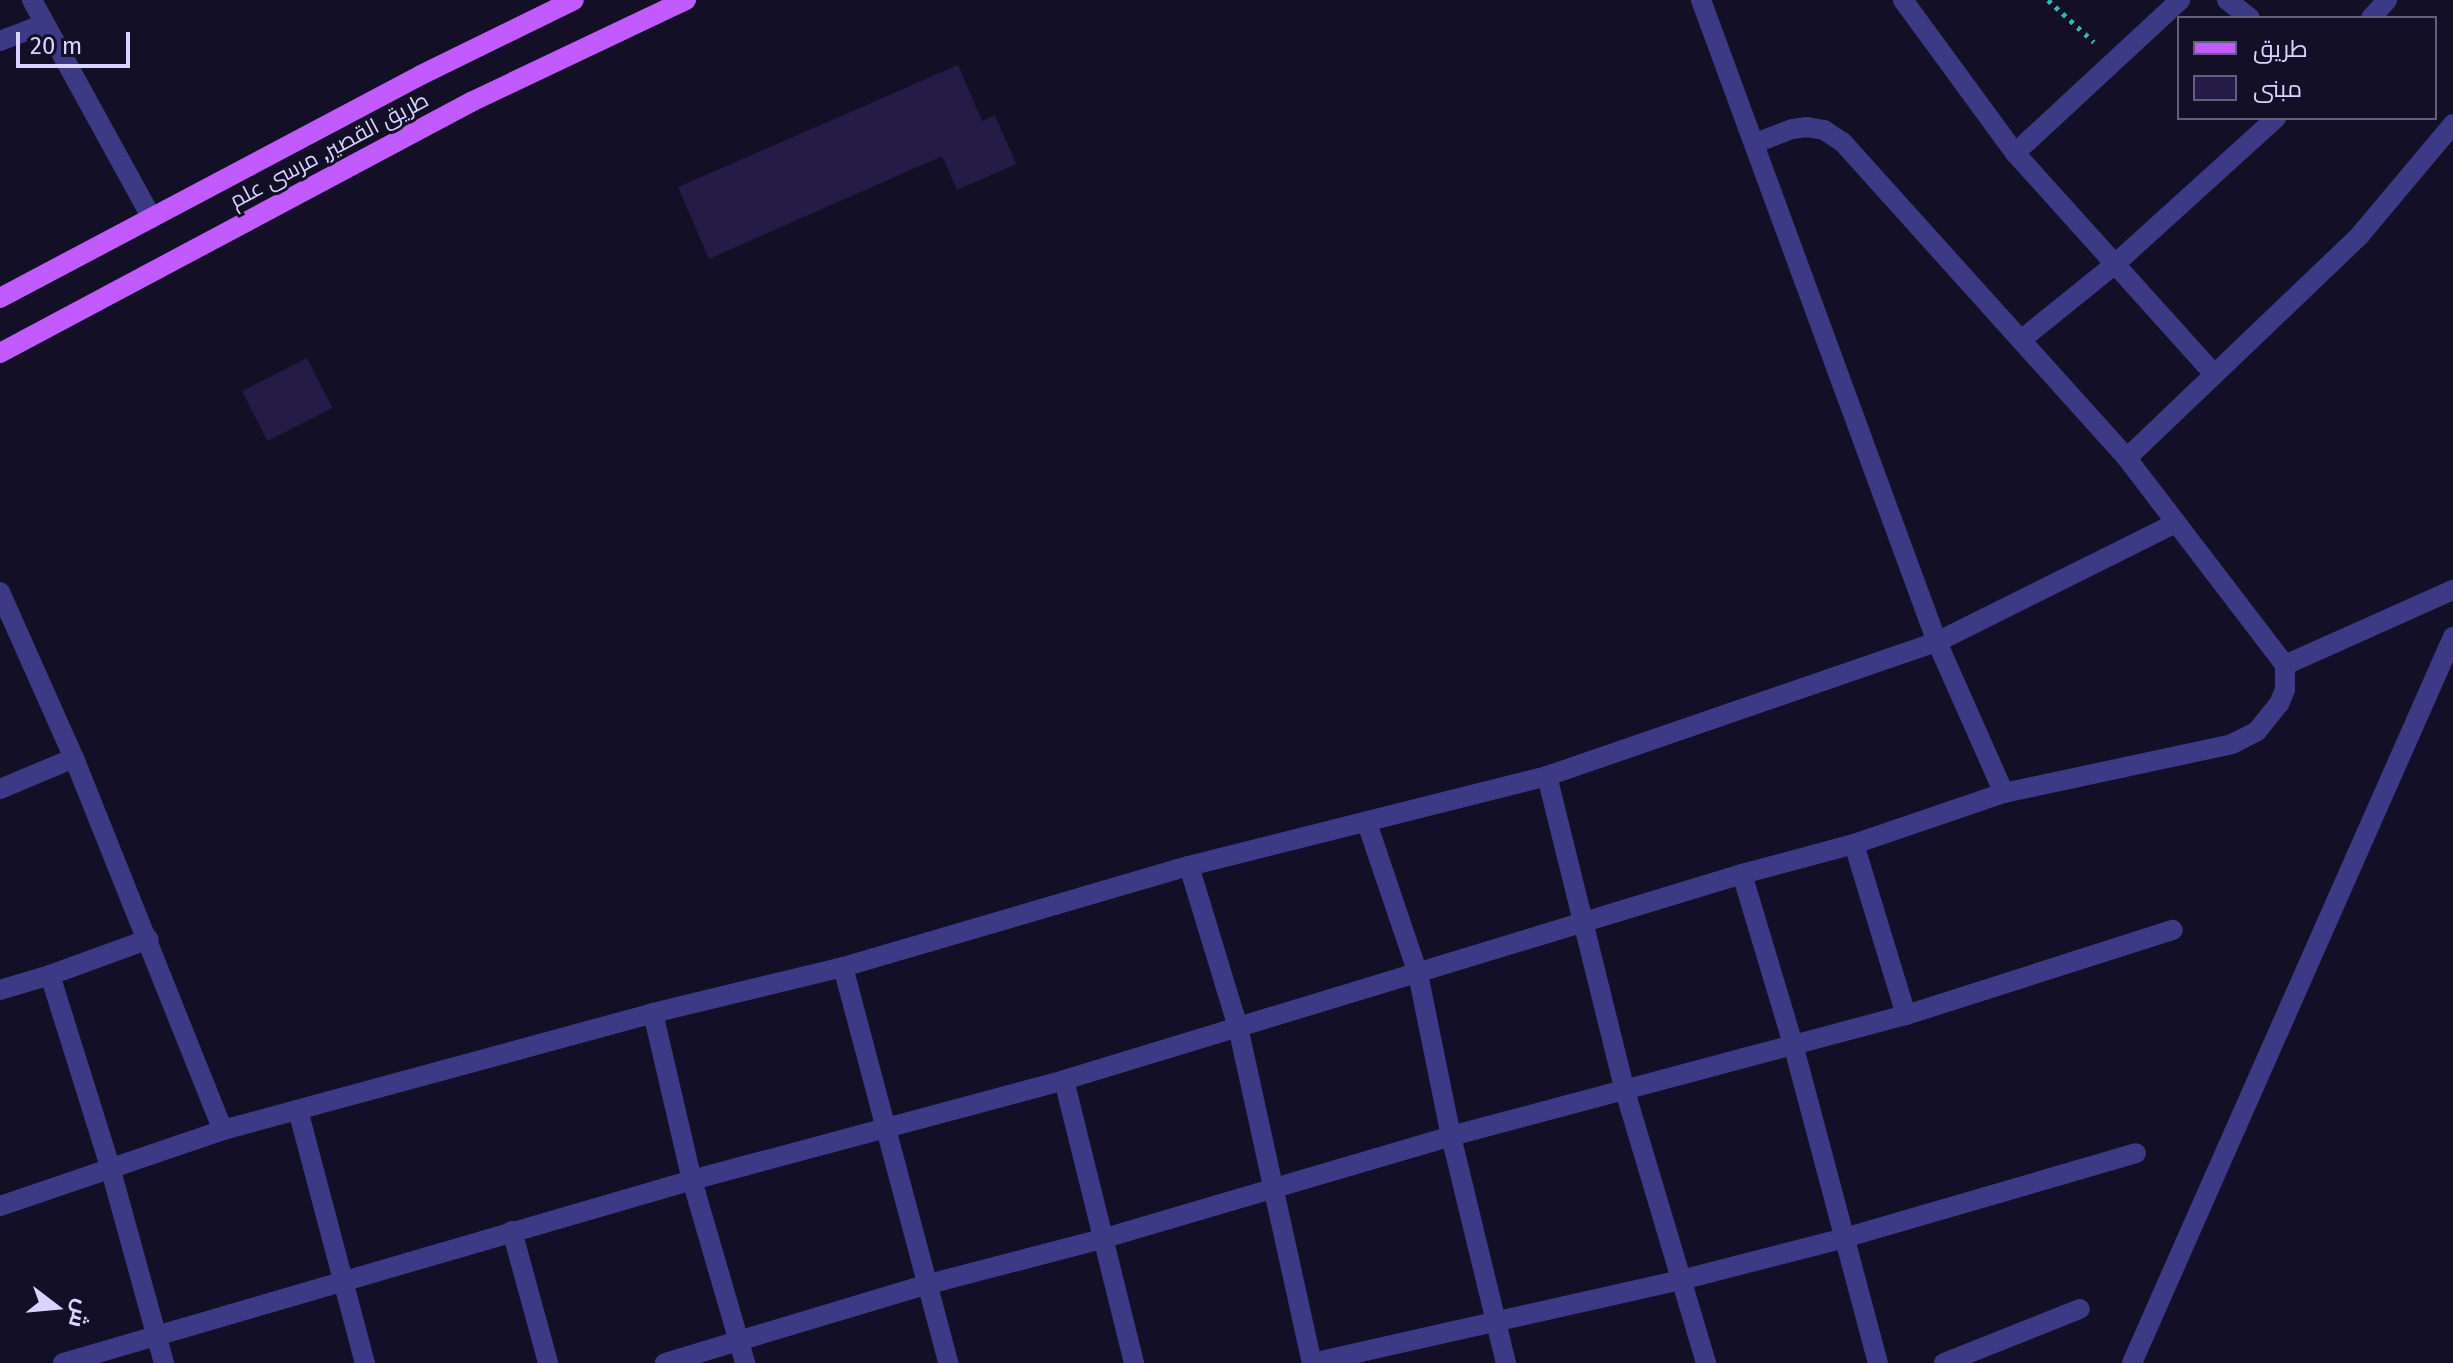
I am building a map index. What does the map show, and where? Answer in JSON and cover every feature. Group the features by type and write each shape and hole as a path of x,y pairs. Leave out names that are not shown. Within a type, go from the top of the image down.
{"main road":[{"name":"طريق القصير, مرسى علم","path":"0,298 421,75 574,0"},
{"name":"طريق القصير, مرسى علم","path":"0,353 471,102 686,0"}],"street":[{"path":"32,0 152,218"},
{"path":"1903,0 2015,153 2213,373"},
{"path":"2015,153 2180,0"},
{"path":"2227,0 2247,16"},
{"path":"2373,16 2387,0"},
{"path":"1704,1 1937,642 2004,793"},
{"path":"0,41 44,24"},
{"path":"2021,340 2114,265 2274,120"},
{"path":"2127,458 2360,235 2453,124"},
{"path":"63,1363 692,1180 1064,1080 1742,874 1854,844 2004,793 2232,744 2257,731 2279,704 2285,690 2285,665 2127,458 1842,142 1824,130 1807,127 1755,143"},
{"path":"0,1206 223,1130 653,1013 843,967 1189,866 1547,776 1937,642 2176,523"},
{"path":"2285,665 2453,590"},
{"path":"0,592 74,758 223,1130"},
{"path":"2132,1363 2453,637"},
{"path":"0,789 74,758"},
{"path":"1547,776 1625,1091 1706,1363"},
{"path":"1367,823 1418,974 1451,1136 1498,1318 1506,1363"},
{"path":"1854,844 1906,1015"},
{"path":"1189,866 1238,1027 1312,1363 1498,1318 1681,1280 1844,1238 2136,1153"},
{"path":"1742,874 1793,1044 1878,1363"},
{"path":"665,1363 925,1285 1105,1238 1451,1136 1906,1015 2173,930"},
{"path":"0,990 149,939"},
{"path":"843,967 948,1363"},
{"path":"50,975 110,1167 164,1363"},
{"path":"653,1013 692,1180 745,1363"},
{"path":"1064,1080 1134,1363"},
{"path":"298,1110 365,1363"},
{"path":"512,1231 548,1363"},
{"path":"1944,1363 2080,1309"}],"path":[{"path":"2048,0 2116,62"}],"building":[{"path":"958,65 982,121 995,115 1016,164 957,190 942,156 709,259 678,187"},
{"path":"307,358 332,408 267,441 242,391"}]}
